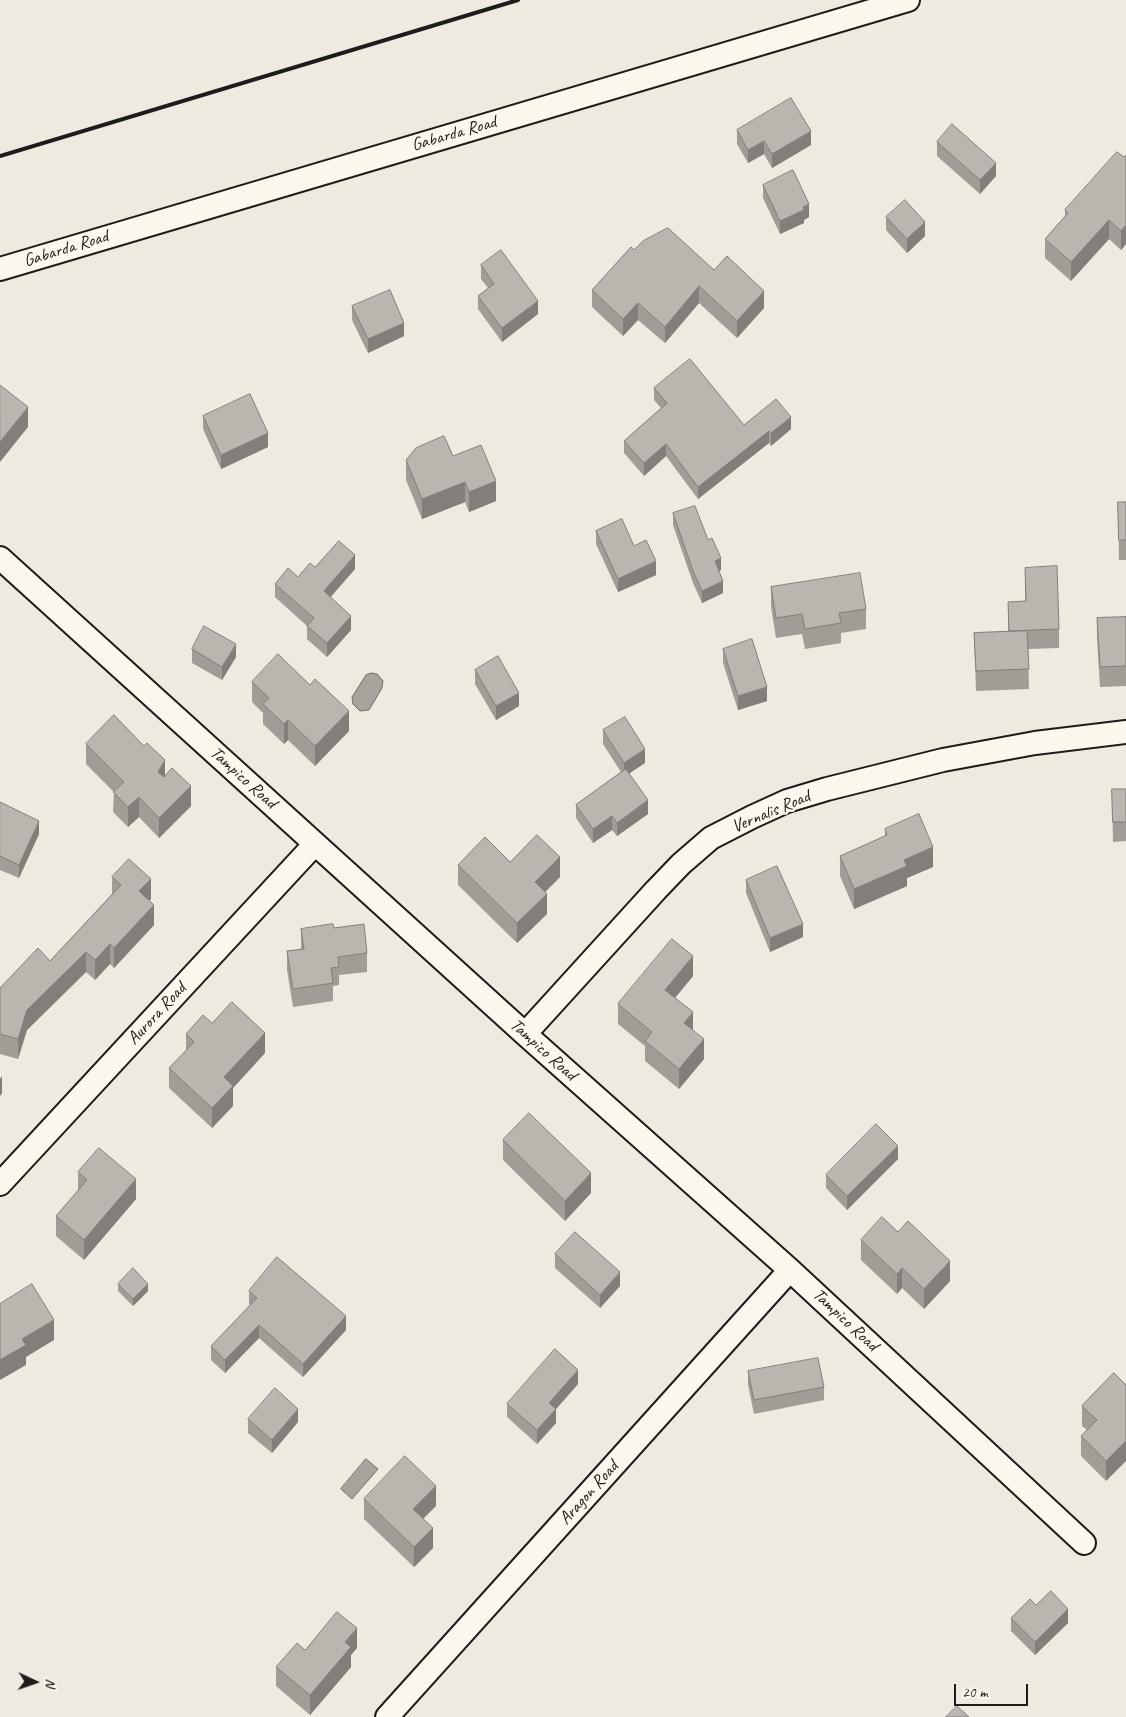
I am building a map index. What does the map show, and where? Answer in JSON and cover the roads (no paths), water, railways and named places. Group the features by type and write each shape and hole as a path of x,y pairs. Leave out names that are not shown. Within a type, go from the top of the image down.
{"street":[{"name":"Gabarda Road","path":"0,269 908,0"},
{"name":"Tampico Road","path":"0,558 525,1034 790,1270 1084,1543"},
{"name":"Vernalis Road","path":"525,1034 681,864 711,838 752,817 788,801 827,789 943,760 1027,744 1126,732"},
{"name":"Aurora Road","path":"0,1184 315,844"},
{"name":"Aragon Road","path":"387,1717 790,1270"}],"railway":[{"path":"0,156 518,0"}]}
